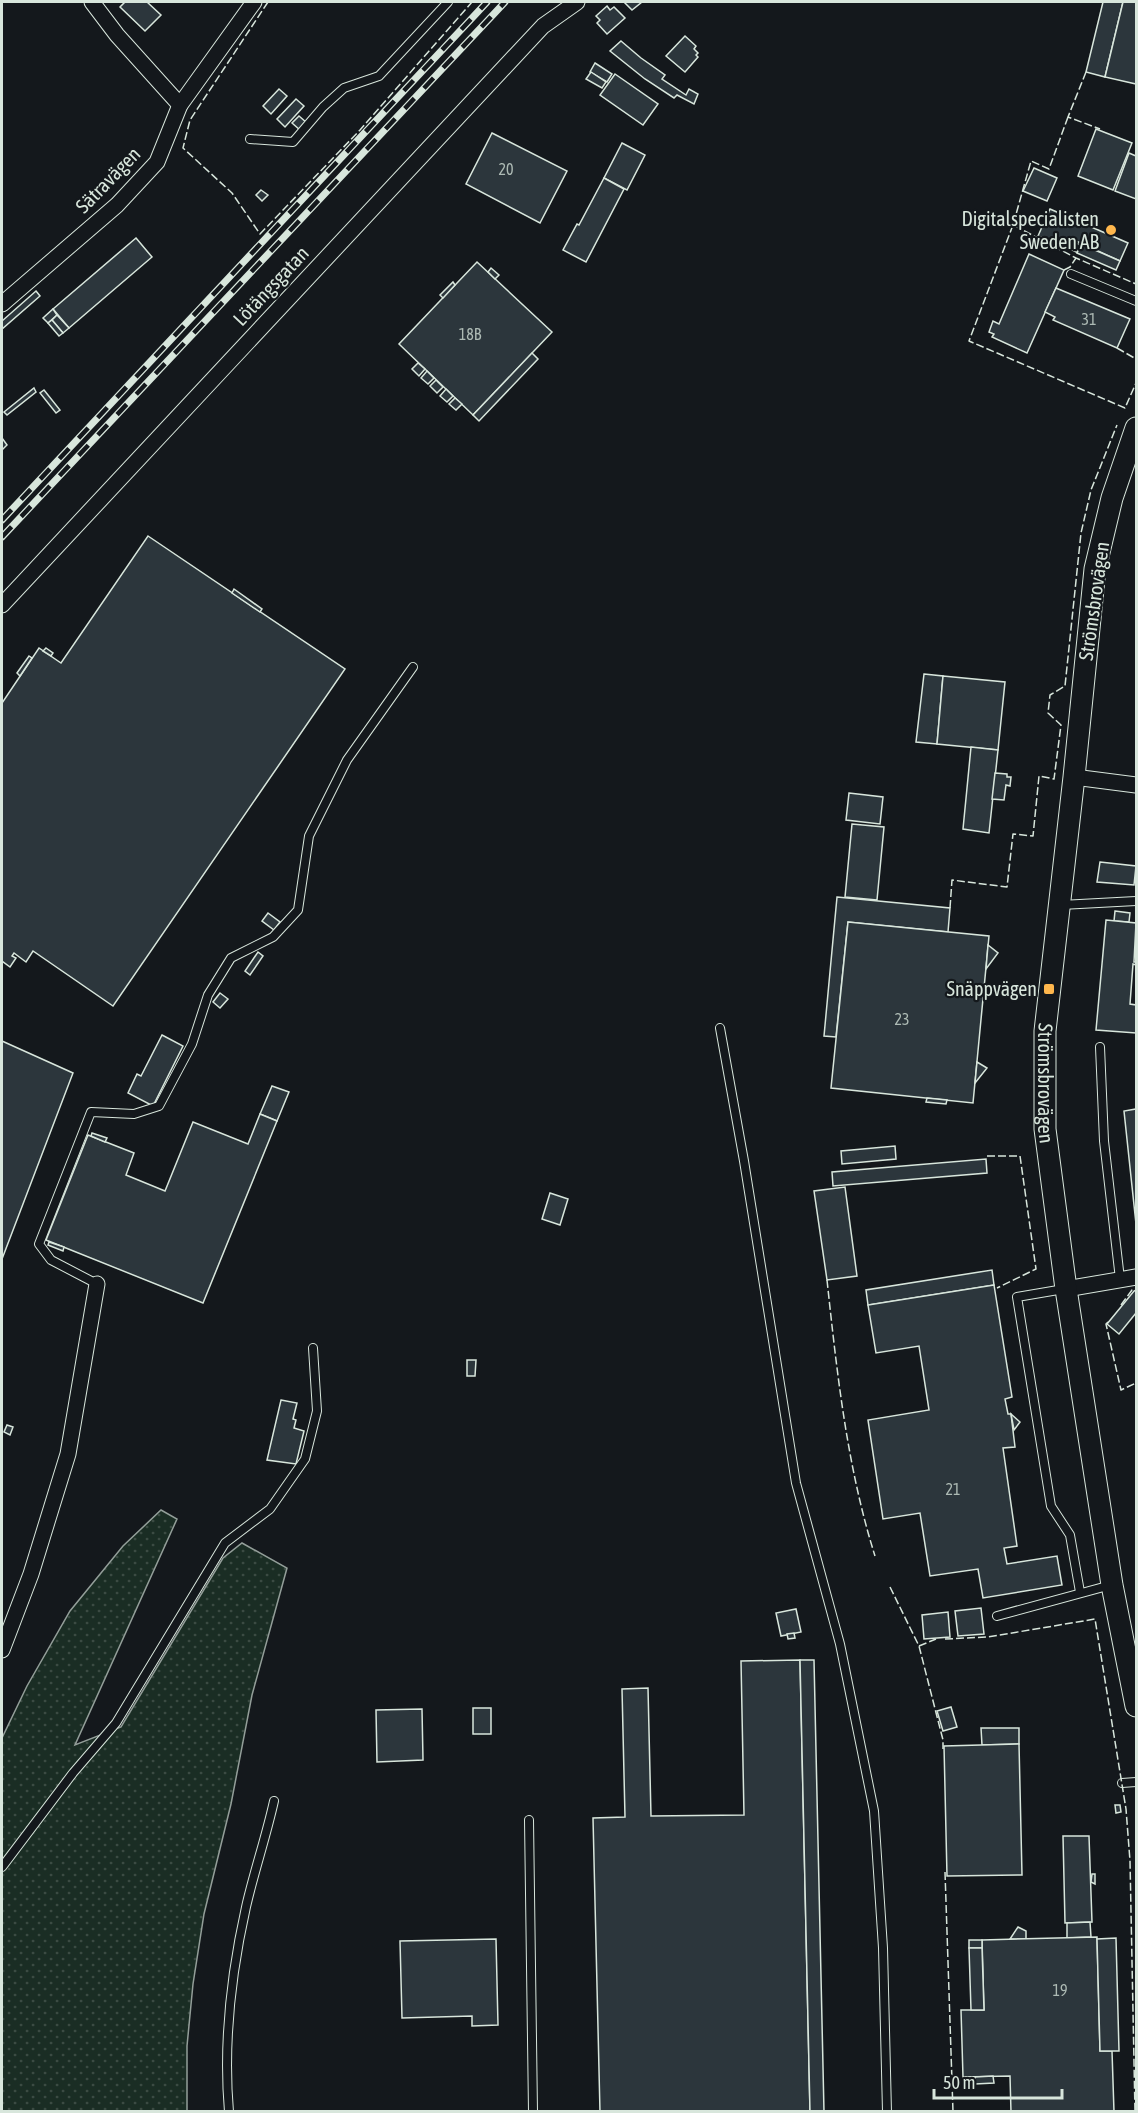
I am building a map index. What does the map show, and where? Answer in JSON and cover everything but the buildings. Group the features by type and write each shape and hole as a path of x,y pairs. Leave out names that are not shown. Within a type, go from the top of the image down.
{"main road":[{"name":"Strömsbrovägen","path":"1137,428 1112,498 1095,569 1074,777 1044,1031 1045,1129 1066,1289 1112,1585 1137,1706"}],"street":[{"path":"92,2 117,35 180,105"},
{"name":"Sätravägen","path":"2,304 117,205 157,162 180,105 254,2"},
{"name":"Lötängsgatan","path":"2,605 543,26 577,2"},
{"path":"1074,777 1137,785"},
{"path":"1066,1289 1137,1276"},
{"path":"2,1650 31,1574 68,1454 97,1284"}],"lane":[{"path":"250,139 293,142 323,107 344,88 379,76 448,2"},
{"path":"1071,274 1137,301"},
{"path":"97,1284 51,1260 39,1244 91,1112 134,1114 159,1106 192,1044 208,994 231,958 273,937 298,910 309,836 347,760 413,667"},
{"path":"1059,905 1137,901"},
{"path":"720,1028 746,1172 796,1483 840,1644 874,1811 883,1948 888,2112"},
{"path":"1100,1047 1104,1141 1120,1279"},
{"path":"1066,1289 1017,1297 1051,1506 1070,1535 1080,1592"},
{"path":"2,1867 73,1773 117,1722 225,1543 270,1509 305,1459 316,1411 313,1348"},
{"path":"997,1616 1112,1585"},
{"path":"1122,1783 1137,1782"},
{"path":"229,2112 227,2028 234,1974 246,1907 274,1801"},
{"path":"529,1820 532,2112"}],"green space":[{"path":"161,1510 177,1519 75,1745 121,1727 223,1558 242,1543 287,1568 252,1695 231,1804 204,1914 193,1984 187,2046 187,2111 2,2111 2,1738 27,1686 70,1611 123,1546"}],"railway":[{"path":"2,520 487,2"},
{"path":"2,537 505,2"}],"fence":[{"path":"268,2 190,120 183,148 232,193 260,234 360,130 472,2"},
{"path":"1086,72 1068,117 1100,129"},
{"path":"1068,117 1049,169 1031,161 1013,225 1076,258 1136,284"},
{"path":"1013,225 969,341 1125,408 1136,383"},
{"path":"1064,270 1070,267 1076,258"},
{"path":"1117,348 1136,359"},
{"path":"950,908 952,880 1007,887 1013,834 1033,836 1039,776 1054,779 1061,725 1048,713 1050,695 1065,686 1081,533 1091,490 1117,425"},
{"path":"987,1156 1020,1156 1036,1269 997,1288"},
{"path":"827,1280 839,1385 850,1454 875,1556"},
{"path":"1121,1305 1132,1290 1136,1289"},
{"path":"1108,1322 1106,1324 1121,1390 1136,1383"},
{"path":"890,1587 919,1646 943,1740 943,1749"},
{"path":"945,1639 988,1637 1095,1619 1126,1809 1130,1861 1135,2112"},
{"path":"919,1646 936,1639"},
{"path":"945,1872 953,2112"}],"place":[{"name":"Digitalspecialisten Sweden AB","path":"1111,230"},
{"name":"Snäppvägen","path":"1049,989"}]}
